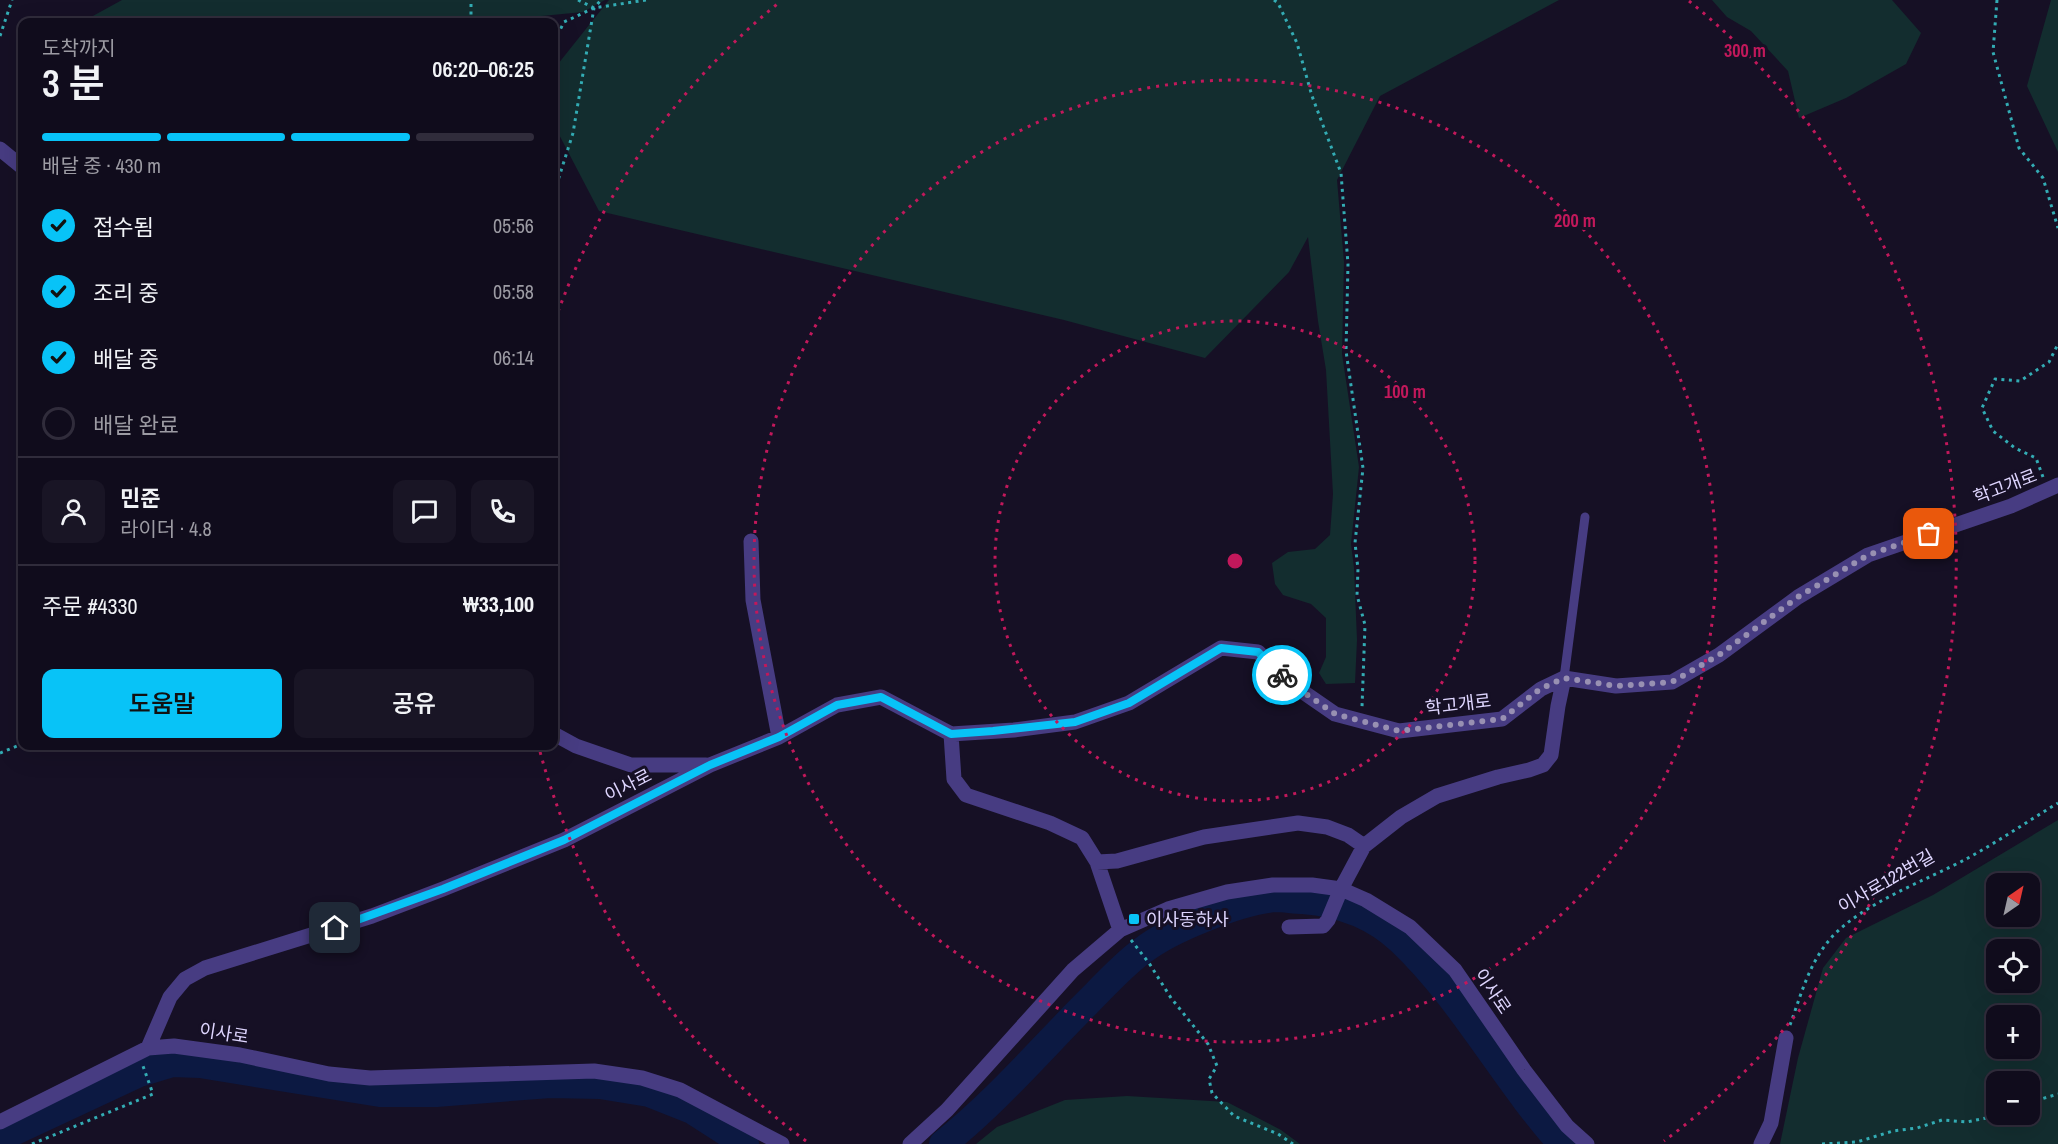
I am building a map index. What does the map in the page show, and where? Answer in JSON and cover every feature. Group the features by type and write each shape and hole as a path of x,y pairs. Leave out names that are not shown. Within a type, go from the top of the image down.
{"street":[{"path":"0,149 18,164"},
{"name":"학고개로","path":"951,734 1014,730 1075,722 1129,703 1221,648 1258,652 1293,685 1335,714 1399,731 1502,719 1540,689 1564,678 1616,686 1672,682 1719,655 1798,597 1868,555 2011,506 2053,488"},
{"path":"751,541 753,600 779,737"},
{"path":"1288,927 1323,926 1365,846 1401,817 1437,796 1543,765 1551,755 1557,706 1564,678"},
{"name":"이사로","path":"148,1048 170,997 185,979 205,968 372,916 564,840 710,765 779,737 837,705 881,697 951,734"},
{"path":"951,734 954,779 966,795 1050,823 1082,838 1097,862 1125,935"},
{"path":"558,736 576,746 631,765 710,765"},
{"path":"1097,862 1117,861 1204,837 1298,823 1327,826 1348,835 1365,846"},
{"name":"이사로","path":"910,1144 947,1110 1073,970 1125,935 1168,909 1227,891 1273,885 1312,885 1366,900 1410,927 1455,970 1524,1070 1568,1126 1587,1144"},
{"path":"1761,1144 1771,1123 1786,1038"},
{"name":"이사로","path":"0,1122 148,1048 174,1046 240,1055 329,1074 370,1078 594,1071 642,1078 680,1090 782,1144"}],"lane":[{"path":"1564,678 1585,517"}],"path":[{"path":"0,36 12,0"},
{"path":"471,0 471,18"},
{"path":"578,0 594,8"},
{"path":"558,180 573,133 594,8 601,0"},
{"path":"558,34 564,22 594,8 646,0"},
{"path":"1274,0 1278,3 1297,43 1312,96 1341,173 1348,264 1346,351 1363,468 1355,543 1358,569 1357,595 1365,625 1362,721"},
{"path":"1997,0 1993,52 1995,63 2019,148 2043,178 2058,228"},
{"path":"2053,488 2036,458 2014,448 1993,430 1982,408 1995,380 2020,381 2049,362 2058,344"},
{"path":"0,753 18,746"},
{"name":"이사로122번길","path":"1786,1038 1812,964 1831,938 1851,920 1904,889 1969,857 2058,803"},
{"path":"1125,935 1149,963 1171,998 1208,1044 1217,1066 1209,1079 1212,1093 1234,1116 1278,1134 1293,1144"},
{"path":"32,1144 153,1094 142,1064"},
{"path":"2040,1099 2058,1094"},
{"path":"1822,1144 1857,1142 1942,1120 1967,1122 1986,1118"}],"green space":[{"path":"122,0 605,0 583,12 521,18 89,18"},
{"path":"609,0 1559,0 1380,96 1337,180 1344,262 1342,354 1359,467 1351,544 1357,640 1355,683 1326,684 1319,673 1326,657 1326,618 1311,604 1283,595 1275,584 1272,563 1288,552 1315,549 1330,535 1333,494 1326,370 1308,237 1289,272 1205,358 1064,320 599,211 558,133 558,64"},
{"path":"1712,0 1892,0 1921,33 1906,64 1846,98 1799,118 1788,71 1751,31 1727,17"},
{"path":"2051,0 2058,0 2058,152 2027,86"},
{"path":"2058,820 2058,1144 1780,1144 1798,1058 1823,968 1846,938 1933,895"},
{"path":"1127,1096 1227,1102 1281,1130 1300,1144 976,1144 997,1127 1065,1100"}],"waterway":[{"path":"943,1144 1000,1093 1115,975 1142,951 1170,934 1206,917 1244,904 1276,898 1343,907 1368,917 1391,932 1424,964 1445,989 1521,1094 1562,1144"},
{"path":"0,1138 139,1073 172,1063 200,1064 380,1093 436,1093 550,1084 600,1085 649,1093 692,1110 745,1144"}],"way so far":[{"path":"1282,675 1335,714 1399,731 1502,719 1540,689 1564,678 1616,686 1672,682 1719,655 1798,597 1868,555 1929,534"}],"place":[{"name":"이사동하사","path":"1134,919"}],"route":[{"path":"335,928 443,889 564,840 710,765 779,737 837,705 881,697 951,734 1014,730 1075,722 1129,703 1221,648 1258,652 1282,675"}]}
